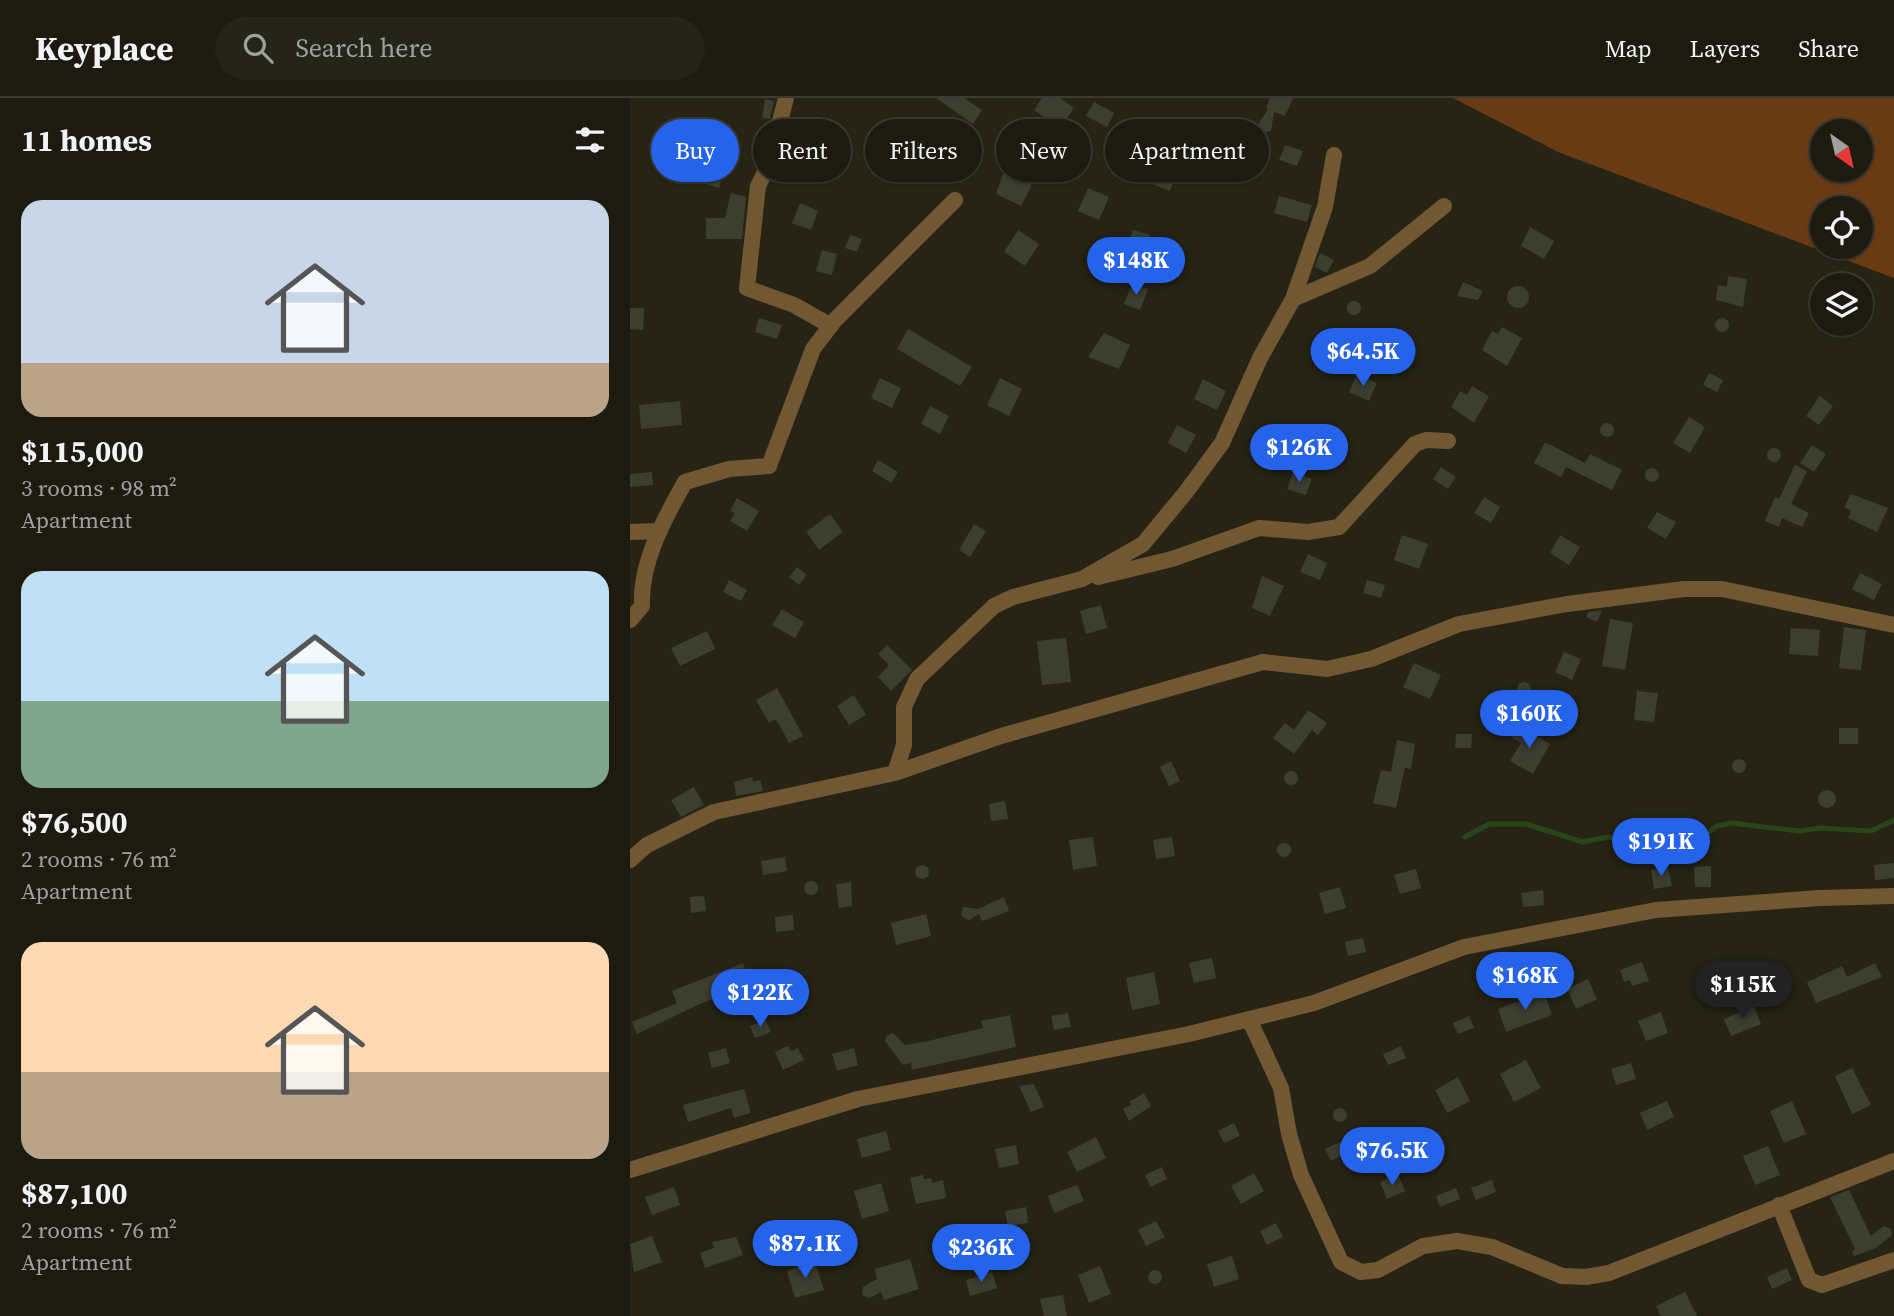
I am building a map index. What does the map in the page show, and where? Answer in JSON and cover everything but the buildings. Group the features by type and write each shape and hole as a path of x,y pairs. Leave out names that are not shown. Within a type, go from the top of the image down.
{"street":[{"path":"786,98 769,164 758,186 747,288 794,305 831,326"},
{"path":"1082,579 1143,544 1222,443 1286,308 1293,299 1325,207 1334,155"},
{"path":"630,620 642,606 642,590 660,531 685,482 729,469 769,466 813,349 831,326 955,200"},
{"path":"1293,299 1370,266 1444,206"},
{"path":"895,773 905,745 904,707 917,680 995,606 1013,597 1172,559 1259,528 1308,532 1339,527 1350,519 1415,444 1448,441"},
{"path":"630,532 660,531"},
{"path":"630,860 647,845 714,812 895,773 1001,736 1263,662 1327,669 1371,659 1459,624 1567,604 1684,589 1722,589 1894,625"},
{"path":"630,1170 858,1099 1249,1019 1314,1003 1464,947 1656,910 1820,898 1894,896"},
{"path":"1249,1019 1281,1088 1289,1134 1301,1175 1323,1218 1331,1243 1341,1262 1361,1272 1378,1270 1423,1246 1457,1241 1492,1247 1562,1276 1586,1277 1609,1273 1894,1161"},
{"path":"1779,1205 1809,1280 1822,1285 1894,1260"}],"shaded area":[{"path":"1453,98 1894,98 1894,278 1843,259 1873,259 1873,196 1810,196 1810,246 1558,152"}],"waterway":[{"path":"1465,837 1489,824 1526,824 1583,842 1608,837 1660,847 1696,841 1717,826 1731,823 1799,831 1821,828 1871,831 1894,820"}]}
